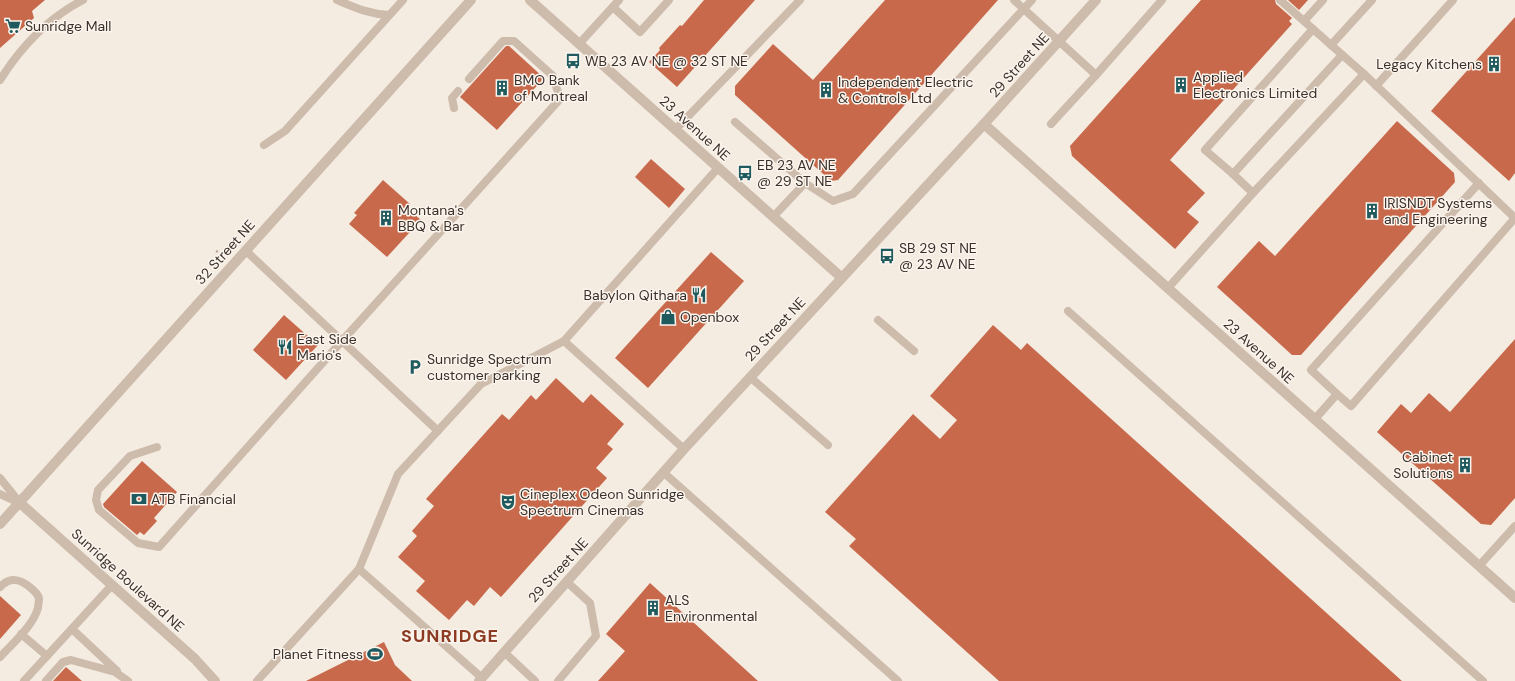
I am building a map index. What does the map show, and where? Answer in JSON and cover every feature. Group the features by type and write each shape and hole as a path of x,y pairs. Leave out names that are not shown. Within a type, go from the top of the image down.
{"street":[{"name":"32 Street NE","path":"0,524 471,0"},
{"name":"23 Avenue NE","path":"530,0 842,278"},
{"name":"29 Street NE","path":"480,679 663,472 984,124 1096,0"},
{"name":"23 Avenue NE","path":"984,124 1515,598"},
{"name":"Sunridge Boulevard NE","path":"20,503 195,659 215,681"}],"lane":[{"path":"0,80 17,56 36,34 69,8 83,0"},
{"path":"338,0 362,11 374,14 389,15"},
{"path":"264,145 285,131 403,0"},
{"path":"579,44 619,0"},
{"path":"613,7 640,32 670,0"},
{"path":"675,130 800,0"},
{"path":"1014,0 1096,75"},
{"path":"735,122 805,183 833,201 853,194 1032,0"},
{"path":"1051,124 1162,0"},
{"path":"1280,0 1364,74 1479,183 1515,218 1351,406 1312,370 1479,183"},
{"path":"1304,21 1323,0"},
{"path":"1331,45 1372,0"},
{"path":"1376,86 1453,0"},
{"path":"1253,193 1205,150 1313,29"},
{"path":"157,447 130,456 98,490 96,500 99,510 138,542 159,547 560,99 553,76 514,41 503,41 469,79"},
{"path":"1233,174 1342,55"},
{"path":"1168,288 1253,193 1364,74"},
{"path":"454,108 452,98 458,91"},
{"path":"257,681 359,569 398,474 481,384 564,341 718,168"},
{"path":"774,217 805,183"},
{"path":"245,250 438,431"},
{"path":"1068,312 1484,681"},
{"path":"878,320 914,351"},
{"path":"564,341 684,449"},
{"path":"750,377 828,446"},
{"path":"1315,419 1337,394"},
{"path":"663,472 898,681"},
{"path":"0,478 20,503"},
{"path":"0,494 20,503"},
{"path":"1479,566 1515,526"},
{"path":"359,569 480,679"},
{"path":"0,587 9,580 17,580 25,583 36,593 39,599 37,610 32,620 0,657"},
{"path":"558,681 596,636 590,603 567,582"},
{"path":"24,681 112,585"},
{"path":"72,629 128,681"},
{"path":"21,634 47,656"},
{"path":"504,652 535,681"},
{"path":"46,681 63,662 71,660 114,672 128,681"}],"building":[{"name":"Sunridge Mall","path":"0,0 45,0 32,11 34,18 0,48"},
{"path":"704,0 755,0 677,87 649,62 660,50 659,48 680,25 682,26"},
{"name":"Independent Electric & Controls Ltd","path":"885,0 998,0 838,180 831,181 735,95 735,86 773,44 813,80"},
{"name":"Applied Electronics Limited","path":"1201,0 1275,0 1276,4 1292,18 1289,21 1292,24 1170,160 1205,193 1187,212 1199,222 1175,249 1072,156 1070,146"},
{"path":"1288,0 1308,0 1299,10"},
{"name":"Legacy Kitchens","path":"1515,17 1515,173 1509,181 1431,111"},
{"name":"BMO Bank of Montreal","path":"506,46 509,46 544,78 497,130 460,97"},
{"name":"IRISNDT Systems and Engineering","path":"1397,121 1454,173 1455,182 1301,355 1292,355 1217,287 1259,241 1275,256"},
{"path":"651,159 685,189 669,208 635,177"},
{"name":"Montana's BBQ & Bar","path":"383,180 410,204 407,208 421,220 387,257 349,224 357,215 354,213"},
{"path":"711,252 744,281 648,388 615,358"},
{"path":"284,315 318,345 286,380 253,350"},
{"path":"993,325 1021,350 1027,343 1402,681 999,681 849,546 856,539 825,512 913,414 940,439 957,420 930,396"},
{"name":"Cabinet Solutions","path":"1515,339 1515,498 1491,525 1481,524 1377,432 1401,404 1411,413 1429,393 1450,412"},
{"name":"Cineplex Odeon Sunridge Spectrum Cinemas","path":"556,378 583,403 591,394 624,424 607,444 613,449 596,468 607,478 501,597 490,587 474,606 467,600 449,620 416,591 425,581 398,557 417,536 412,531 434,506 426,499 502,414 509,420 531,395 536,400"},
{"name":"ATB Financial","path":"142,461 177,492 154,518 157,521 144,535 140,532 137,535 104,507 103,504"},
{"name":"ALS Environmental","path":"650,583 758,681 598,681 625,651 606,634"},
{"path":"0,596 21,615 0,639"},
{"name":"Planet Fitness","path":"384,642 395,665 412,681 306,681"},
{"path":"66,667 82,681 53,681"}],"place":[{"name":"Sunridge Mall","path":"13,26"},
{"name":"WB 23 AV NE @ 32 ST NE","path":"573,61"},
{"name":"Legacy Kitchens","path":"1494,64"},
{"name":"Applied Electronics Limited","path":"1181,85"},
{"name":"BMO Bank of Montreal","path":"502,88"},
{"name":"Independent Electric & Controls Ltd","path":"826,90"},
{"name":"EB 23 AV NE @ 29 ST NE","path":"745,173"},
{"name":"IRISNDT Systems and Engineering","path":"1372,211"},
{"name":"Montana's BBQ & Bar","path":"386,218"},
{"name":"SB 29 ST NE @ 23 AV NE","path":"887,256"},
{"name":"Babylon Qithara","path":"699,295"},
{"name":"Openbox","path":"668,317"},
{"name":"East Side Mario's","path":"285,347"},
{"name":"Sunridge Spectrum customer parking","path":"415,367"},
{"name":"Cabinet Solutions","path":"1465,465"},
{"name":"ATB Financial","path":"139,499"},
{"name":"Cineplex Odeon Sunridge Spectrum Cinemas","path":"508,502"},
{"name":"ALS Environmental","path":"653,608"},
{"name":"Planet Fitness","path":"375,654"}],"district":[{"name":"SUNRIDGE","path":"450,636"}]}
